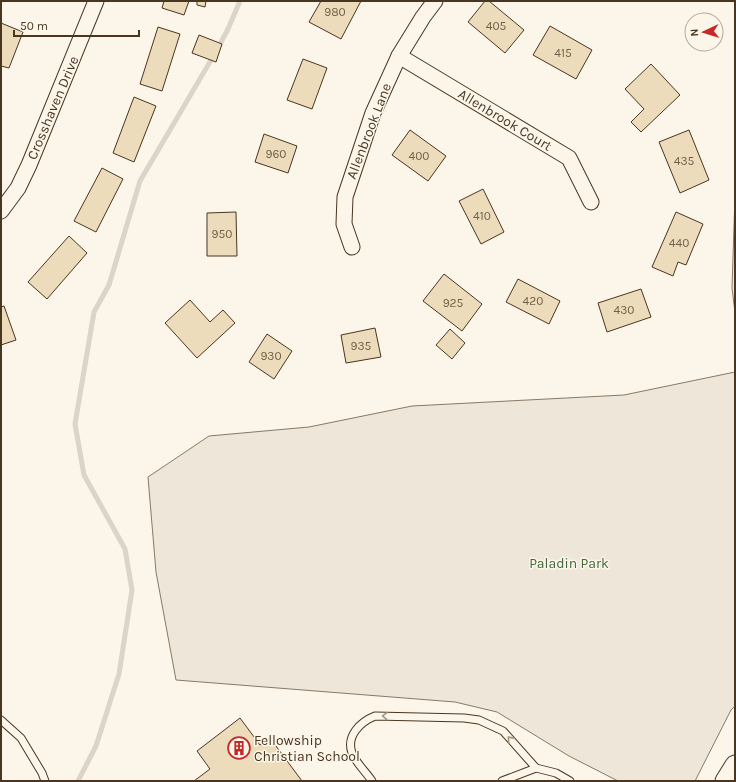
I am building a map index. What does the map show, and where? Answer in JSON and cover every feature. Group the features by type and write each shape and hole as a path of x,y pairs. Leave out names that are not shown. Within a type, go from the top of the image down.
{"street":[{"name":"Crosshaven Drive","path":"1,211 18,188 29,165 96,1"},
{"name":"Allenbrook Lane","path":"352,247 344,224 345,197 373,113 399,56 423,17 435,1"},
{"name":"Allenbrook Court","path":"399,56 570,158 591,202"},
{"path":"725,781 735,765"}],"lane":[{"path":"372,781 352,752 351,742 354,733 364,721 375,716 464,718 478,720 502,731 536,768 556,773 570,781"},
{"path":"1,720 21,738 42,773 45,781"},
{"path":"502,781 536,768"}],"green space":[{"path":"735,195 735,313 732,288"},
{"name":"Paladin Park","path":"735,372 735,706 731,710 695,781 618,781 569,756 497,712 455,702 176,680 156,572 148,477 209,436 309,427 412,406 624,395"}],"building":[{"path":"164,1 189,1 184,15 162,8"},
{"path":"197,1 206,1 205,7 197,5"},
{"path":"321,1 361,1 341,39 309,22"},
{"path":"485,1 489,1 524,30 505,53 468,22"},
{"path":"1,23 23,32 9,68 1,66"},
{"path":"550,26 592,50 576,79 533,55"},
{"path":"158,27 180,34 162,91 140,84"},
{"path":"199,35 222,44 216,62 192,53"},
{"path":"303,59 327,68 312,109 287,100"},
{"path":"651,64 680,95 641,132 631,122 644,109 625,89"},
{"path":"134,97 156,106 134,162 113,153"},
{"path":"410,130 446,156 428,181 392,155"},
{"path":"689,130 709,180 680,193 659,142"},
{"path":"264,134 297,146 288,173 255,162"},
{"path":"102,168 123,179 96,232 74,221"},
{"path":"483,189 504,232 481,244 459,201"},
{"path":"236,212 237,256 207,256 207,213"},
{"path":"676,212 703,224 686,265 678,262 673,276 652,267"},
{"path":"69,236 87,253 47,299 28,282"},
{"path":"444,274 482,304 462,331 423,301"},
{"path":"518,279 560,301 549,324 506,302"},
{"path":"641,289 651,317 607,332 598,303"},
{"path":"190,300 210,322 223,310 235,323 197,358 165,323"},
{"path":"4,306 16,340 1,345 1,307"},
{"path":"375,328 381,357 346,363 341,335"},
{"path":"450,329 465,343 452,359 436,345"},
{"path":"267,334 292,351 274,379 249,362"},
{"name":"Fellowship Christian School","path":"240,718 260,745 270,738 302,781 194,781 210,769 197,751"}],"waterway":[{"path":"218,48 240,1"},
{"path":"78,781 96,746 119,674 132,590 125,549 84,475 75,424 94,312 109,285 140,181 214,55"}],"place":[{"name":"Fellowship Christian School","path":"239,748"}]}
